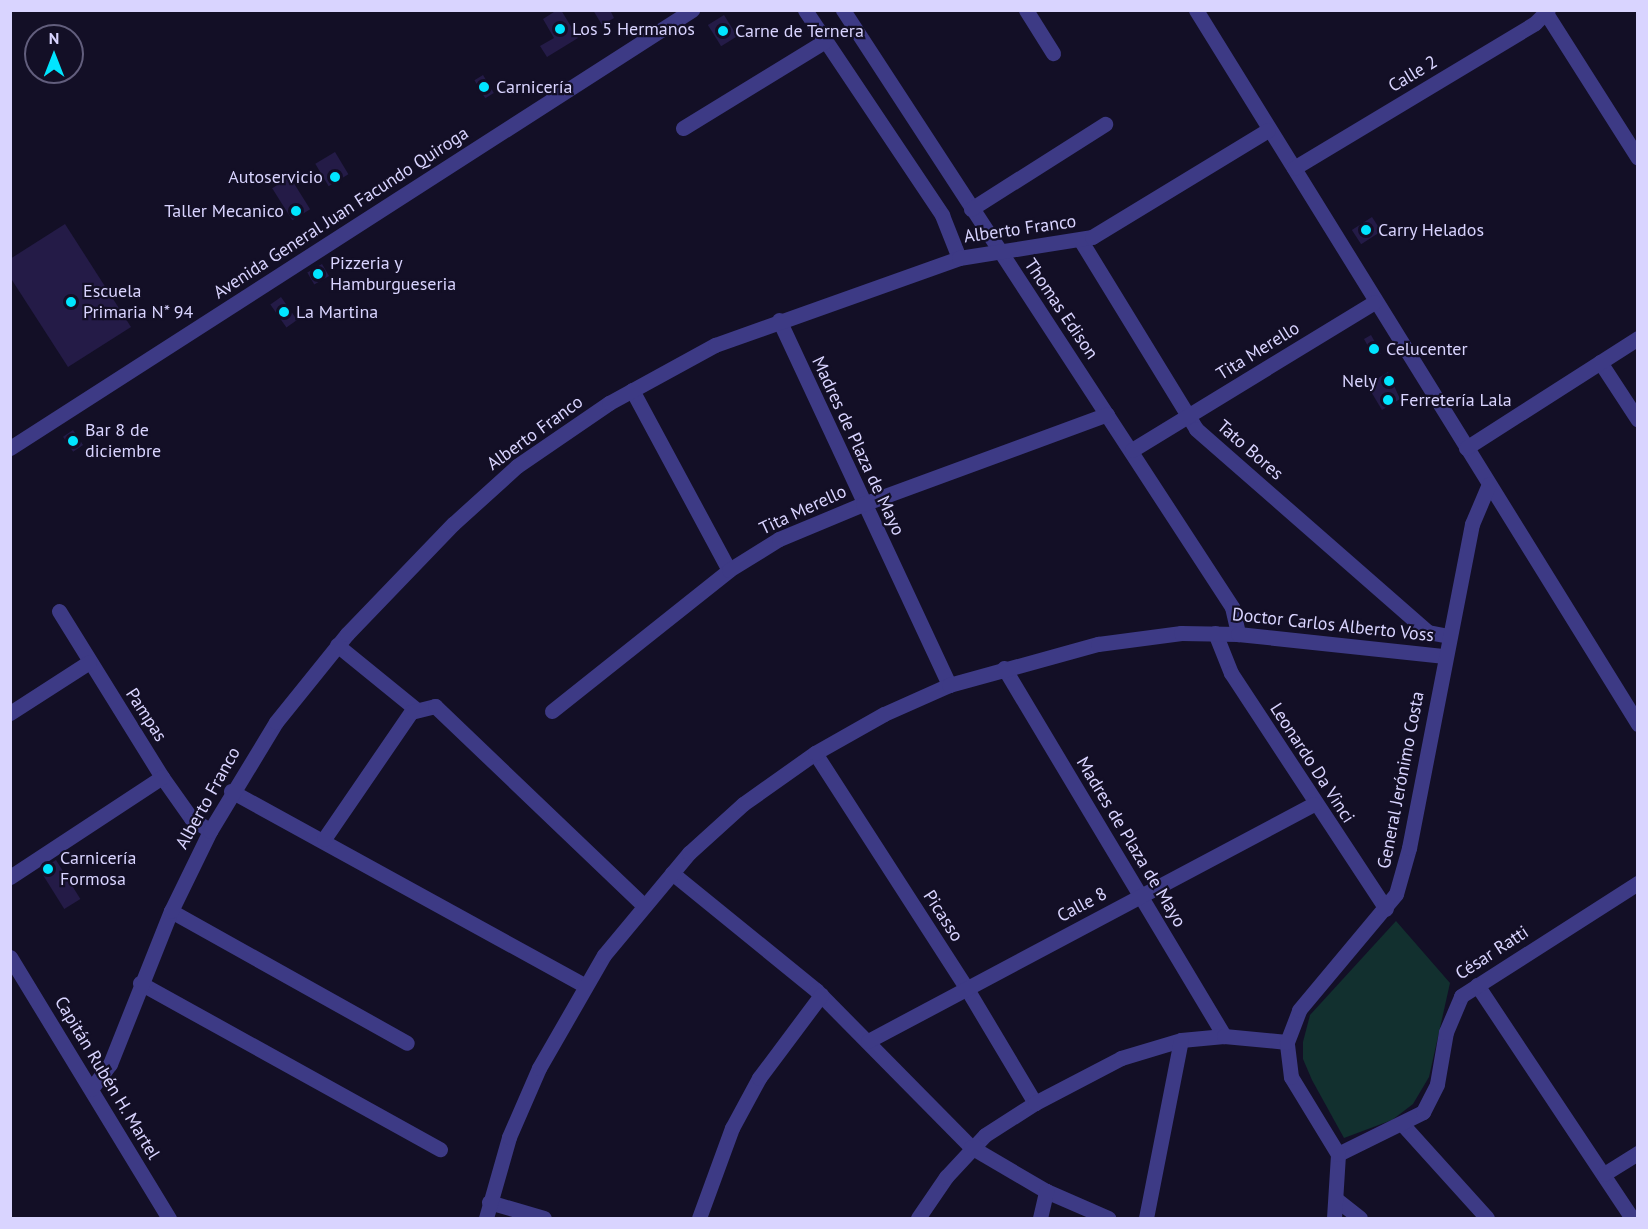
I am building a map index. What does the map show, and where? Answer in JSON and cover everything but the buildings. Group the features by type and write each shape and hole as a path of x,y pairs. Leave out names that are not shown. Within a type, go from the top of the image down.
{"street":[{"name":"Avenida General Juan Facundo Quiroga","path":"10,448 692,10"},
{"path":"805,10 942,215 959,258"},
{"name":"Thomas Edison","path":"843,10 970,209 1132,450 1232,607 1238,634"},
{"path":"1026,10 1053,53"},
{"path":"1196,10 1374,302 1638,724"},
{"path":"1546,11 1638,158"},
{"name":"Calle 2","path":"1294,168 1535,23 1546,11"},
{"path":"683,128 825,41"},
{"path":"970,209 1105,124"},
{"name":"Alberto Franco","path":"91,1089 110,1064 140,983 171,911 210,831 231,791 276,722 338,645 453,524 510,472 554,439 633,390 715,345 778,320 959,258 997,249 1081,241 1268,130"},
{"name":"Tato Bores","path":"1081,241 1188,419 1428,632 1449,636"},
{"name":"Tita Merello","path":"1132,450 1188,419 1374,302"},
{"name":"Madres de Plaza de Mayo","path":"778,320 949,686"},
{"path":"1466,448 1638,338"},
{"path":"1600,362 1638,420"},
{"path":"633,390 729,570"},
{"name":"Tita Merello","path":"552,711 729,570 779,540 863,504 1107,414"},
{"name":"General Jerónimo Costa","path":"1338,1154 1291,1077 1287,1042 1292,1023 1309,996 1386,909 1396,894 1408,848 1472,524 1489,484"},
{"name":"Pampas","path":"59,611 162,777 191,818 210,831"},
{"name":"Doctor Carlos Alberto Voss","path":"486,1218 509,1137 539,1068 585,986 643,905 672,873 743,804 815,753 884,714 949,686 1004,668 1098,644 1181,633 1215,633 1445,656"},
{"name":"Leonardo Da Vinci","path":"1215,633 1231,673 1314,804 1386,909"},
{"path":"338,645 417,710"},
{"path":"10,713 89,662"},
{"name":"Madres de Plaza de Mayo","path":"1004,668 1224,1036"},
{"path":"324,839 404,720 417,710 435,706 449,716 643,905"},
{"name":"Picasso","path":"815,753 967,988 1035,1103"},
{"path":"10,877 162,777"},
{"path":"231,791 324,839 585,986"},
{"name":"Calle 8","path":"868,1041 1314,804"},
{"path":"672,873 821,995 971,1147 1046,1191 1108,1218"},
{"name":"César Ratti","path":"1338,1154 1403,1125 1423,1112 1430,1101 1451,1014 1461,996 1638,883"},
{"path":"171,911 407,1043"},
{"name":"Capitán Rubén H. Martel","path":"10,957 169,1218"},
{"path":"140,983 440,1149"},
{"path":"1477,985 1632,1218"},
{"path":"699,1218 732,1128 759,1078 821,995"},
{"path":"918,1218 971,1147 1035,1103 1121,1058 1181,1040 1224,1036 1287,1042"},
{"path":"1146,1218 1181,1040"},
{"path":"1403,1125 1488,1218"},
{"path":"1604,1174 1638,1153"},
{"path":"1334,1218 1337,1200 1338,1154"},
{"path":"1040,1218 1046,1191"},
{"path":"1337,1200 1360,1218"},
{"path":"489,1202 544,1218"}],"green space":[{"path":"1396,921 1450,983 1429,1077 1413,1104 1392,1120 1344,1138 1303,1059 1303,1042 1310,1015"}],"place":[{"name":"Los 5 Hermanos","path":"560,29"},
{"name":"Carne de Ternera","path":"723,31"},
{"name":"Carnicería","path":"484,87"},
{"name":"Autoservicio","path":"335,177"},
{"name":"Taller Mecanico","path":"296,211"},
{"name":"Carry Helados","path":"1366,230"},
{"name":"Pizzeria y Hamburgueseria","path":"318,274"},
{"name":"Escuela Primaria N* 94","path":"71,302"},
{"name":"La Martina","path":"284,312"},
{"name":"Celucenter","path":"1374,349"},
{"name":"Nely","path":"1389,381"},
{"name":"Ferretería Lala","path":"1388,400"},
{"name":"Bar 8 de diciembre","path":"73,441"},
{"name":"Carnicería Formosa","path":"48,869"}]}
